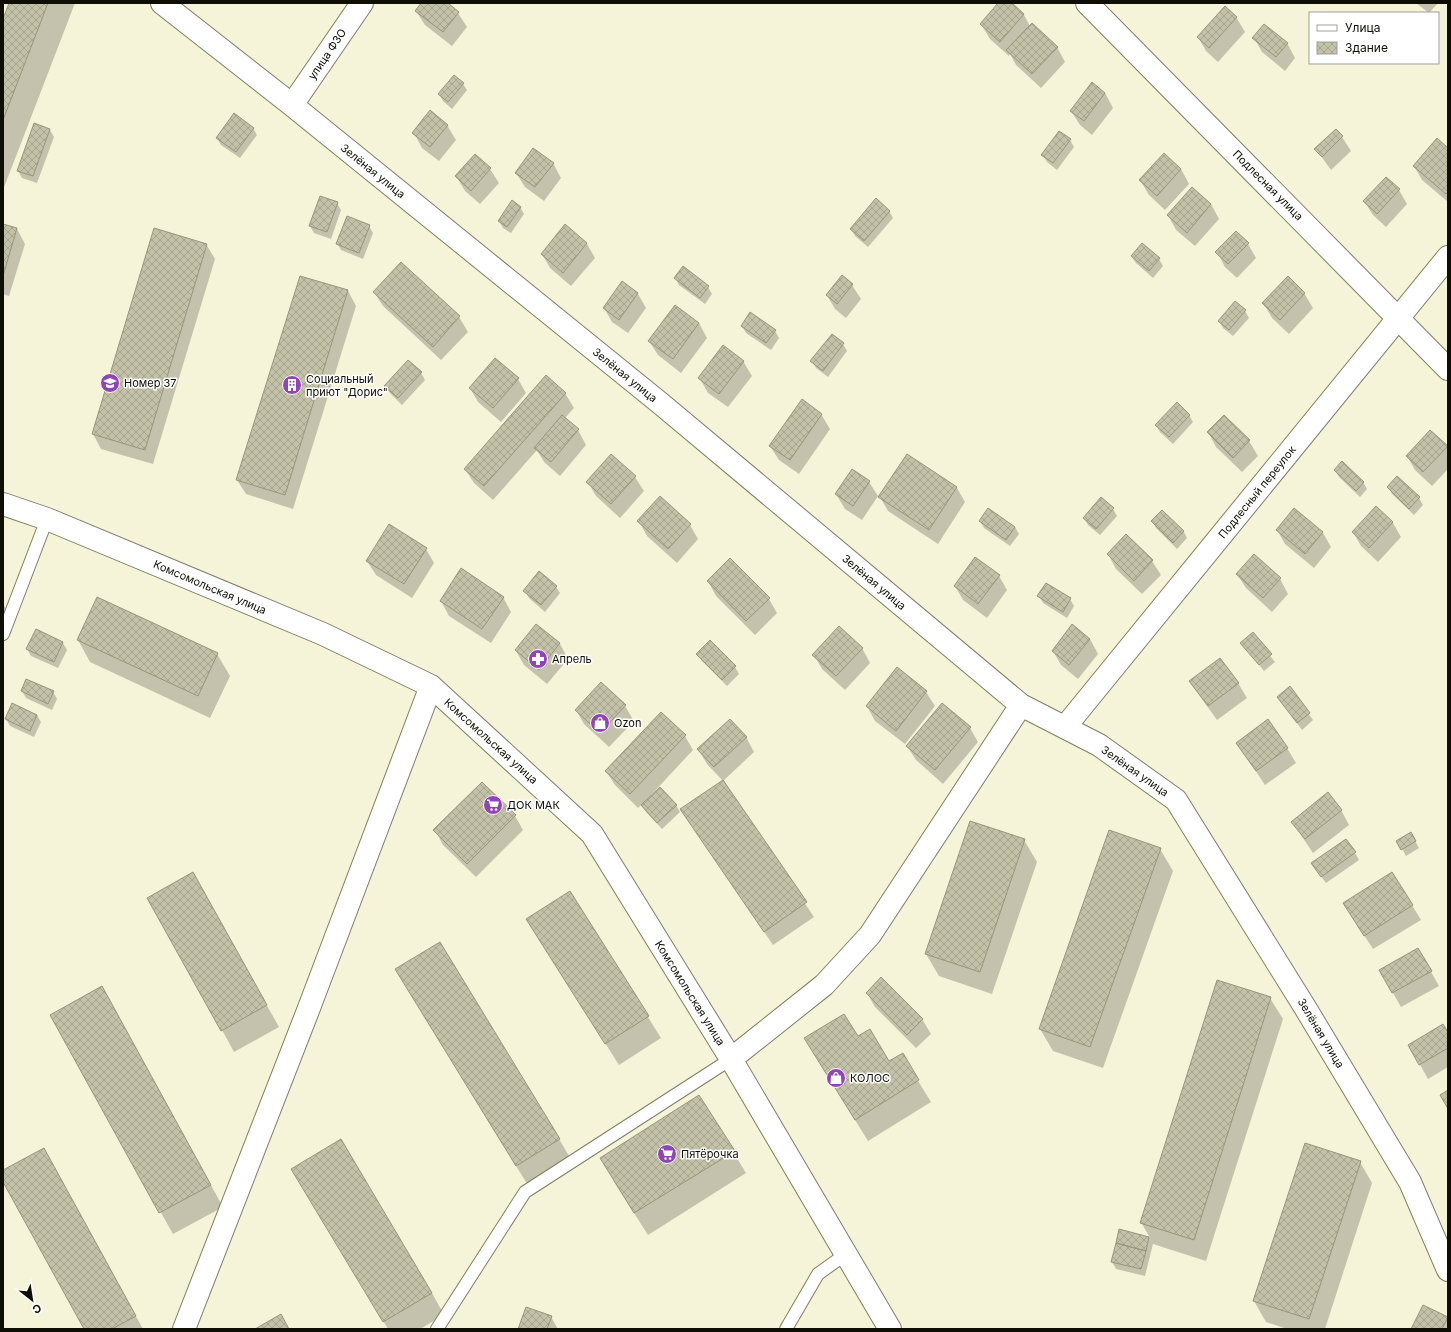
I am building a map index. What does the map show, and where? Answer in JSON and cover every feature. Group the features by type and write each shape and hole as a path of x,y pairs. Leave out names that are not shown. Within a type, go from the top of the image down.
{"street":[{"name":"Зелёная улица","path":"162,3 292,105 660,403 1021,706 1099,745 1176,800 1306,1008 1410,1182 1448,1270"},
{"name":"улица ФЗО","path":"292,105 362,3"},
{"name":"Подлесная улица","path":"1087,3 1399,317 1448,369"},
{"name":"Подлесный переулок","path":"1065,727 1448,257"},
{"name":"Комсомольская улица","path":"3,504 47,519 323,634 431,686 592,834 731,1059 890,1329"},
{"path":"184,1329 312,1000 431,686"},
{"path":"731,1059 824,985 870,935 1021,706"}],"lane":[{"path":"3,634 47,519"},
{"path":"437,1329 525,1192 731,1059"},
{"path":"786,1329 818,1274 846,1254"}],"building":[{"path":"9,3 48,3 3,120 3,19"},
{"path":"421,3 448,3 459,12 443,32 415,11"},
{"path":"998,3 1012,3 1024,14 1000,42 980,24"},
{"path":"1225,6 1237,17 1209,48 1197,37"},
{"path":"1032,23 1058,47 1032,74 1006,50"},
{"path":"1264,24 1288,43 1276,57 1252,38"},
{"path":"454,75 464,83 448,102 438,94"},
{"path":"1092,82 1105,93 1084,121 1070,111"},
{"path":"430,110 448,125 430,147 412,133"},
{"path":"234,113 254,128 236,152 216,138"},
{"path":"34,123 50,129 33,176 17,171"},
{"path":"1336,129 1343,136 1322,157 1314,149"},
{"path":"1059,131 1071,139 1053,163 1041,155"},
{"path":"1437,138 1448,148 1448,192 1446,194 1413,166"},
{"path":"533,148 554,163 535,187 515,173"},
{"path":"1164,153 1181,169 1157,196 1139,180"},
{"path":"475,154 491,168 471,191 455,176"},
{"path":"1386,177 1400,189 1377,214 1363,201"},
{"path":"1192,187 1211,204 1187,233 1167,215"},
{"path":"320,196 338,202 327,232 309,226"},
{"path":"876,198 890,211 864,241 850,229"},
{"path":"512,200 521,207 507,227 498,221"},
{"path":"347,216 370,225 359,253 336,244"},
{"path":"3,224 17,228 3,276"},
{"path":"565,224 587,243 563,273 541,254"},
{"path":"154,228 207,244 145,450 92,434"},
{"path":"1236,231 1249,243 1228,264 1215,252"},
{"path":"1142,243 1160,258 1149,271 1131,256"},
{"path":"401,262 460,316 433,347 373,292"},
{"path":"683,266 709,286 700,298 674,278"},
{"path":"842,275 853,284 837,304 826,295"},
{"name":"Социальный приют \"Дорис\"","path":"300,276 348,290 285,495 236,480"},
{"path":"1288,276 1305,293 1280,320 1262,303"},
{"path":"622,281 638,293 619,320 603,308"},
{"path":"1235,301 1246,310 1229,330 1218,321"},
{"path":"675,305 699,323 673,359 648,341"},
{"path":"750,312 776,330 766,343 741,326"},
{"path":"832,334 844,343 823,371 810,361"},
{"path":"723,345 744,361 719,394 698,378"},
{"path":"495,358 519,378 493,408 469,388"},
{"path":"408,360 422,372 398,398 384,386"},
{"path":"546,375 566,393 484,486 464,469"},
{"path":"802,399 822,414 790,460 769,446"},
{"path":"1177,402 1190,415 1169,437 1155,425"},
{"path":"562,415 579,429 551,462 534,448"},
{"path":"1224,415 1250,440 1233,458 1207,432"},
{"path":"1430,430 1448,446 1423,472 1406,456"},
{"path":"611,454 636,476 611,504 586,482"},
{"path":"907,454 957,487 929,530 878,497"},
{"path":"1342,461 1364,482 1356,491 1334,470"},
{"path":"852,469 870,481 853,506 835,494"},
{"path":"1397,476 1420,497 1409,509 1387,487"},
{"path":"660,496 691,524 668,549 637,521"},
{"path":"1101,497 1114,508 1096,529 1083,518"},
{"path":"1376,506 1393,522 1369,548 1352,532"},
{"path":"988,508 1015,527 1006,540 979,521"},
{"path":"1294,508 1323,532 1305,554 1276,530"},
{"path":"1162,510 1184,531 1173,543 1151,521"},
{"path":"389,524 427,548 404,584 366,561"},
{"path":"1126,534 1153,560 1134,581 1107,554"},
{"path":"1254,554 1281,578 1263,598 1236,574"},
{"path":"975,557 1000,575 978,604 954,586"},
{"path":"730,558 770,598 746,621 707,581"},
{"path":"461,568 504,597 482,629 440,601"},
{"path":"539,571 557,586 541,605 523,591"},
{"path":"1046,583 1071,598 1063,612 1037,596"},
{"path":"97,597 218,653 198,696 77,640"},
{"path":"536,624 560,643 539,670 515,650"},
{"path":"1072,624 1090,639 1069,665 1052,651"},
{"path":"839,626 863,648 836,676 812,655"},
{"path":"36,629 63,642 54,662 26,649"},
{"path":"1253,632 1272,654 1259,665 1240,643"},
{"path":"710,640 736,666 722,680 696,654"},
{"path":"1220,658 1239,683 1208,706 1189,681"},
{"path":"897,667 927,691 896,731 866,706"},
{"path":"26,679 54,691 48,704 21,691"},
{"path":"601,682 626,705 600,733 575,710"},
{"path":"1290,686 1310,713 1297,723 1277,697"},
{"path":"12,703 37,715 30,731 5,719"},
{"path":"942,703 971,727 935,770 906,746"},
{"path":"661,712 686,735 630,794 605,771"},
{"path":"730,719 747,737 714,767 697,749"},
{"path":"1268,719 1288,748 1256,771 1236,743"},
{"path":"723,780 807,902 764,932 680,809"},
{"path":"482,782 516,815 467,864 433,830"},
{"path":"660,787 677,805 657,823 641,805"},
{"path":"1328,792 1342,810 1305,839 1291,822"},
{"path":"970,821 1025,839 980,972 925,954"},
{"path":"1109,830 1161,848 1090,1047 1039,1029"},
{"path":"1411,832 1416,841 1401,850 1396,841"},
{"path":"1346,839 1356,852 1321,877 1311,863"},
{"path":"193,872 267,1005 221,1031 147,898"},
{"path":"1392,872 1413,905 1364,936 1343,903"},
{"path":"570,891 649,1016 605,1044 526,919"},
{"path":"440,942 560,1139 516,1166 395,969"},
{"path":"1418,948 1432,971 1392,993 1379,970"},
{"path":"881,977 923,1019 907,1035 866,993"},
{"path":"1217,980 1271,997 1194,1240 1140,1223"},
{"path":"102,986 211,1185 159,1213 50,1015"},
{"path":"844,1014 858,1036 870,1029 889,1061 903,1053 919,1080 855,1120 804,1038"},
{"path":"1443,1024 1448,1032 1448,1048 1419,1065 1408,1045"},
{"path":"1448,1090 1448,1109 1440,1095"},
{"name":"Пятёрочка","path":"699,1095 735,1151 634,1213 600,1158"},
{"path":"341,1139 432,1293 383,1322 291,1169"},
{"path":"1305,1143 1361,1161 1309,1319 1253,1301"},
{"path":"44,1148 136,1316 112,1329 84,1329 3,1182 3,1170"},
{"path":"1119,1229 1149,1237 1146,1251 1116,1243"},
{"path":"1116,1243 1146,1251 1141,1269 1111,1262"},
{"path":"1423,1305 1448,1317 1442,1329 1411,1329"},
{"path":"526,1307 552,1316 547,1329 518,1329"},
{"path":"281,1314 289,1329 255,1329"}],"place":[{"name":"Номер 37","path":"110,383"},
{"name":"Социальный приют \"Дорис\"","path":"292,385"},
{"name":"Апрель","path":"538,659"},
{"name":"Ozon","path":"600,723"},
{"name":"ДОК МАК","path":"493,805"},
{"name":"КОЛОС","path":"836,1078"},
{"name":"Пятёрочка","path":"667,1154"}]}
